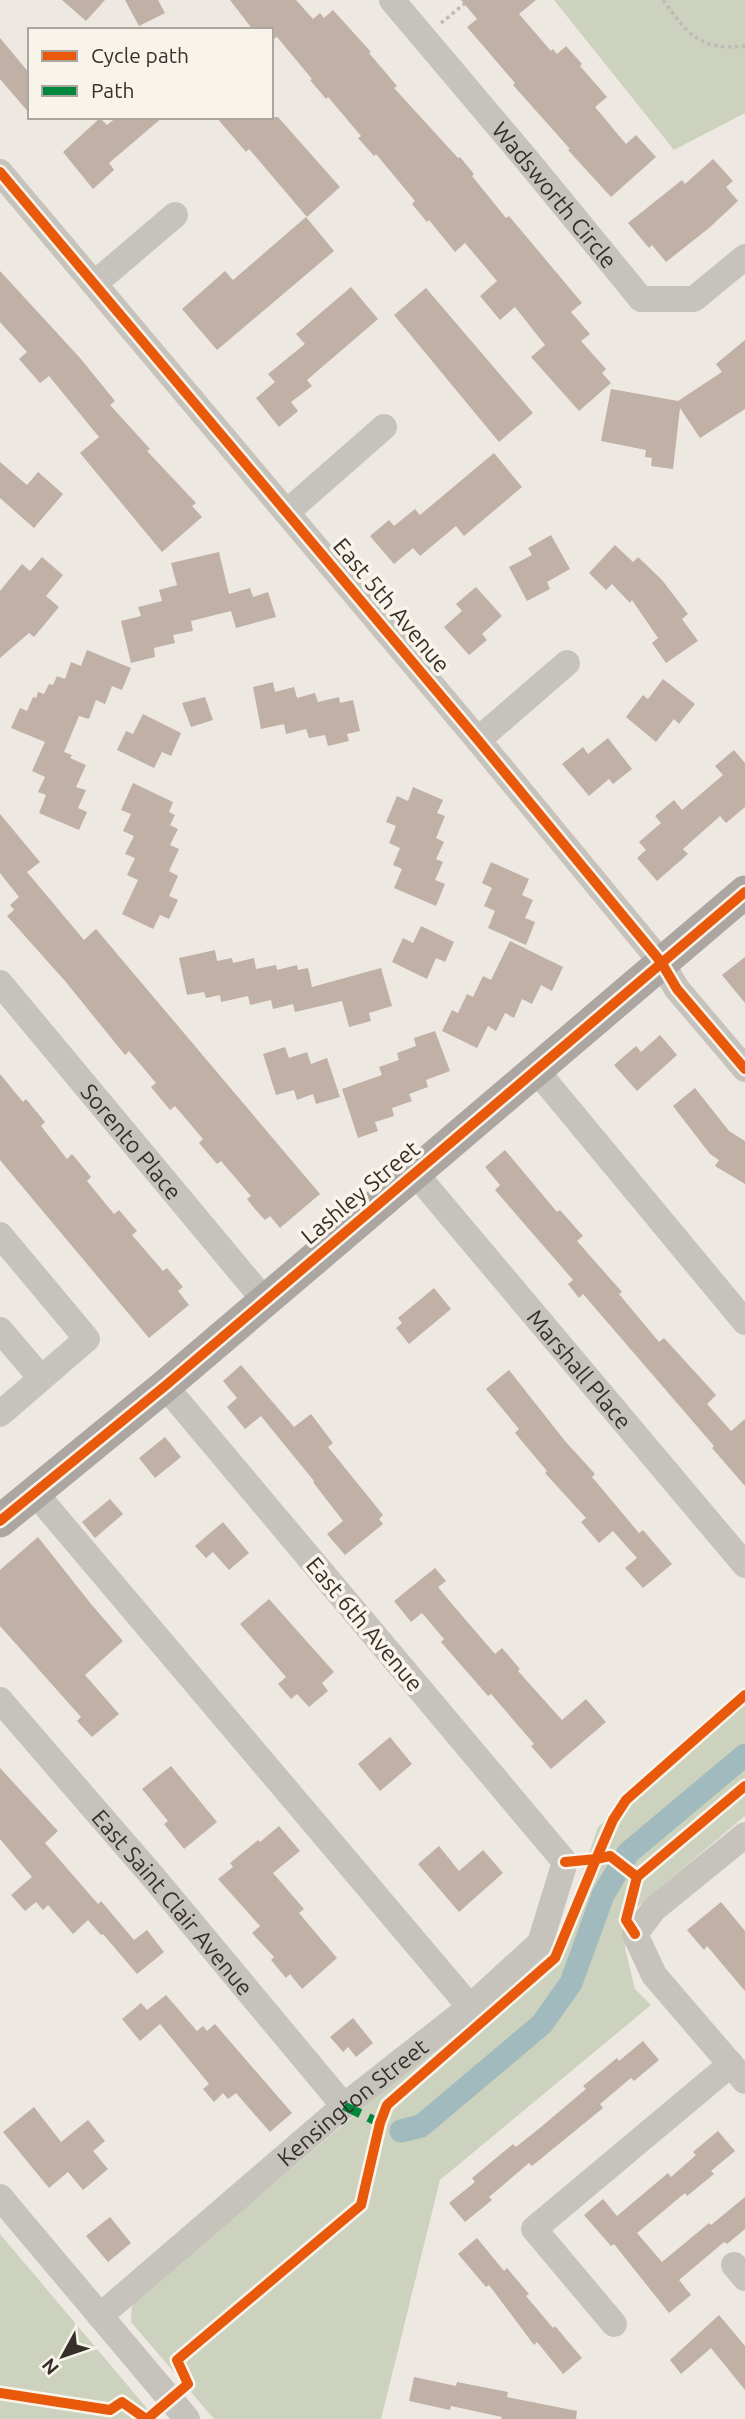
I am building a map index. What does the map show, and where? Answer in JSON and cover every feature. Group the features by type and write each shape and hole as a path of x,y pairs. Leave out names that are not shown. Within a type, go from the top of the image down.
{"main road":[{"name":"Lashley Street","path":"0,1521 165,1386 745,892"}],"street":[{"name":"Wadsworth Circle","path":"392,0 641,299 694,299 745,257"},
{"name":"East 5th Avenue","path":"0,172 478,740 662,962 677,989 745,1069"},
{"path":"94,284 175,215"},
{"path":"287,512 384,428"},
{"path":"478,740 567,663"},
{"name":"Sorento Place","path":"0,983 265,1301"},
{"path":"536,1070 745,1322"},
{"name":"Marshall Place","path":"415,1173 745,1565"},
{"path":"0,1413 87,1339 5,1251"},
{"path":"0,1331 41,1378"},
{"name":"East 6th Avenue","path":"165,1386 565,1862"},
{"path":"35,1493 470,2007"},
{"name":"East Saint Clair Avenue","path":"0,1700 154,1878 344,2106"},
{"path":"614,2324 534,2229 738,2073 654,1975 635,1934 654,1909 745,1835"},
{"name":"Kensington Street","path":"100,2316 344,2106 470,2007 540,1943 565,1862"},
{"path":"0,2197 187,2419"}],"path":[{"path":"424,37 469,0"},
{"path":"663,0 694,37 717,45 745,46"}],"green space":[{"path":"554,0 745,0 745,113 674,150"},
{"path":"745,1698 745,1816 636,1908 625,1948 635,1989 651,2005 440,2180 381,2419 214,2419 131,2322 132,2303 549,1951 572,1902 598,1827"},
{"path":"0,2234 156,2419 0,2419"}],"building":[{"path":"62,0 105,0 86,21"},
{"path":"125,0 158,0 165,13 139,26"},
{"path":"230,0 296,0 313,19 320,13 324,18 333,10 371,52 369,53 397,86 394,88 458,158 460,157 506,218 509,216 582,303 571,312 590,334 581,341 606,369 602,373 611,383 579,411 531,357 545,345 515,307 500,320 480,296 497,281 465,243 455,252 429,220 427,222 412,204 415,201 376,154 374,156 358,138 361,136 328,97 326,99 277,37 273,39 273,28 251,28"},
{"path":"461,0 536,0 519,14 551,51 553,49 557,54 566,46 582,64 580,66 607,97 595,107 626,144 636,135 656,157 611,197 568,150 570,149 513,85 515,83 467,27 477,19"},
{"path":"0,38 28,72 28,112 0,79"},
{"path":"278,117 340,187 307,217 249,149 246,152 218,119"},
{"path":"99,119 107,125 114,119 161,119 109,163 114,170 93,189 63,152"},
{"path":"713,159 733,181 726,187 738,201 666,262 652,245 649,248 628,223 682,180 685,184"},
{"path":"306,217 334,251 217,350 182,309 225,271 233,280"},
{"path":"0,271 80,358 115,401 110,405 150,449 147,451 196,503 192,506 202,517 162,552 80,453 99,437 49,376 40,383 19,359 27,352 0,322"},
{"path":"351,287 378,319 307,380 312,386 291,402 298,411 279,427 256,398 275,382 268,374 305,344 296,334"},
{"path":"426,288 533,413 499,442 394,315"},
{"path":"745,340 745,409 700,438 680,408 673,469 651,466 652,458 645,457 646,450 601,441 611,389 678,401 722,372 716,364"},
{"path":"494,453 522,487 464,536 456,526 420,556 413,548 394,564 370,536 389,520 394,526 415,509 420,515"},
{"path":"0,462 27,485 38,472 63,494 34,528 0,498"},
{"path":"551,535 570,569 547,582 550,589 527,601 509,567 532,555 528,548"},
{"path":"615,545 633,562 638,557 662,580 688,614 682,619 698,641 666,663 652,643 658,638 632,600 630,603 612,584 606,590 589,573"},
{"path":"219,552 229,594 250,588 253,597 268,592 276,617 236,628 231,611 191,621 193,631 173,635 175,643 154,648 155,657 131,663 121,621 141,616 138,607 162,601 159,590 177,585 171,563"},
{"path":"42,557 63,575 46,596 59,607 34,637 29,633 0,658 0,591 22,564 30,571"},
{"path":"476,587 502,616 482,634 487,640 469,655 444,627 462,611 456,604"},
{"path":"87,650 131,668 122,690 112,686 105,704 96,700 89,719 79,716 64,752 72,755 70,758 86,765 76,787 86,790 78,808 87,812 79,830 39,813 46,795 38,792 45,777 32,771 45,742 11,728 20,708 27,711 33,697 36,698 38,692 44,694 57,676 65,679 71,662 81,666"},
{"path":"663,679 695,704 679,724 674,719 656,742 626,717 643,695 648,699"},
{"path":"273,682 275,692 294,687 297,698 315,693 318,702 339,697 340,703 353,700 360,731 347,734 349,741 328,746 325,735 309,738 306,729 286,734 284,724 261,729 253,687"},
{"path":"205,697 213,720 191,727 182,703"},
{"path":"143,714 181,733 171,756 162,752 154,768 117,750 126,731 133,734"},
{"path":"608,738 632,769 613,784 609,779 589,796 562,764 583,747 588,754"},
{"path":"734,750 745,763 745,807 726,823 720,816 683,849 688,854 657,881 637,858 646,850 639,842 661,823 655,816 674,800 682,810 723,775 715,766"},
{"path":"133,783 173,802 169,812 175,815 170,825 178,829 170,845 179,849 169,871 178,876 169,896 178,900 169,919 160,915 153,929 122,914 138,880 127,875 135,858 125,854 134,836 123,831 131,814 121,810"},
{"path":"413,787 443,800 437,813 445,816 436,838 444,842 436,859 443,862 435,880 445,884 436,906 394,888 402,869 393,865 400,848 389,843 396,826 386,822 397,796 408,801"},
{"path":"0,814 40,862 27,872 84,940 96,929 320,1194 280,1228 270,1216 265,1220 254,1208 247,1199 251,1196 221,1161 217,1164 199,1143 203,1139 175,1106 170,1110 151,1087 156,1083 129,1051 125,1055 65,981 7,916 14,910 10,905 19,897 0,873"},
{"path":"491,862 529,879 522,895 533,900 525,918 535,922 526,945 488,928 495,911 484,906 492,888 482,883"},
{"path":"421,926 454,942 445,962 436,958 427,979 392,962 403,938 413,943"},
{"path":"510,941 563,967 552,991 541,985 532,1004 522,999 514,1018 505,1013 496,1031 488,1026 477,1048 442,1031 452,1010 458,1013 467,994 473,997 483,976 491,980"},
{"path":"215,950 217,961 232,958 233,963 254,958 256,969 276,965 277,970 297,965 298,970 308,968 312,987 381,968 392,1006 369,1013 371,1021 349,1027 342,1001 295,1012 293,1004 273,1009 271,1000 250,1005 248,996 221,1002 220,995 206,998 204,992 187,995 179,958"},
{"path":"745,957 745,1003 722,975"},
{"path":"435,1031 450,1071 426,1080 428,1087 409,1094 412,1101 392,1108 394,1116 375,1122 378,1131 358,1138 342,1089 382,1075 379,1067 399,1060 397,1053 416,1046 414,1038"},
{"path":"660,1035 677,1055 637,1091 614,1065 636,1046 641,1052"},
{"path":"285,1047 289,1058 307,1052 311,1064 327,1058 340,1097 316,1104 313,1094 297,1100 294,1090 276,1095 263,1054"},
{"path":"0,1074 23,1102 26,1099 45,1122 41,1126 67,1159 72,1154 91,1177 87,1181 114,1214 119,1210 137,1231 132,1235 163,1271 167,1268 183,1287 178,1291 189,1305 149,1338 0,1160"},
{"path":"695,1088 729,1131 745,1141 745,1184 715,1166 719,1160 710,1154 673,1106"},
{"path":"505,1150 557,1212 560,1210 583,1236 577,1241 622,1292 619,1294 659,1342 664,1338 716,1395 707,1404 731,1431 745,1419 745,1486 712,1448 714,1446 583,1294 579,1298 568,1284 573,1280 495,1190 500,1185 485,1167"},
{"path":"434,1288 451,1309 409,1344 396,1328 402,1323 398,1318"},
{"path":"241,1365 294,1427 311,1414 333,1443 328,1447 383,1515 379,1519 383,1524 345,1555 327,1534 343,1521 314,1481 261,1416 245,1429 227,1407 237,1398 223,1381"},
{"path":"509,1370 595,1474 592,1477 639,1533 643,1530 672,1564 643,1588 625,1568 637,1558 613,1531 599,1543 581,1522 586,1518 545,1473 547,1471 515,1433 519,1429 486,1389"},
{"path":"165,1437 181,1457 155,1478 139,1458"},
{"path":"110,1499 123,1514 95,1538 82,1522"},
{"path":"223,1522 249,1553 229,1570 213,1552 206,1558 195,1546"},
{"path":"38,1537 123,1641 85,1675 119,1714 92,1737 77,1721 81,1717 0,1626 0,1570"},
{"path":"435,1568 446,1581 438,1587 452,1604 495,1654 502,1648 520,1669 518,1671 562,1720 586,1699 606,1722 551,1769 531,1746 534,1744 491,1694 488,1696 441,1642 444,1639 422,1613 411,1622 394,1601"},
{"path":"269,1599 334,1672 322,1683 328,1691 309,1707 297,1694 291,1699 278,1684 286,1677 240,1624"},
{"path":"390,1737 412,1764 380,1791 358,1764"},
{"path":"171,1766 217,1822 184,1849 164,1824 168,1821 142,1789"},
{"path":"0,1768 58,1831 45,1843 98,1904 101,1901 134,1940 147,1930 164,1952 137,1974 88,1920 73,1934 48,1905 43,1910 36,1902 25,1911 11,1895 32,1877 0,1839"},
{"path":"279,1826 300,1851 273,1873 304,1909 299,1913 337,1958 302,1989 290,1974 286,1978 271,1960 274,1957 252,1933 260,1926 218,1879 233,1867 230,1863"},
{"path":"439,1846 459,1871 483,1850 503,1873 459,1912 418,1864"},
{"path":"721,1902 745,1931 745,1991 707,1946 704,1950 687,1930"},
{"path":"166,1995 197,2031 203,2026 207,2031 215,2024 292,2113 270,2132 236,2093 228,2099 223,2093 214,2102 203,2089 209,2084 160,2024 140,2041 122,2019 141,2003 147,2010"},
{"path":"353,2018 373,2043 356,2057 348,2047 343,2052 330,2037"},
{"path":"643,2041 659,2060 634,2081 631,2078 600,2104 603,2108 532,2166 529,2163 489,2197 492,2200 465,2222 449,2203 475,2182 472,2178 513,2144 516,2147 541,2127 586,2089 583,2086"},
{"path":"34,2107 61,2142 88,2120 105,2141 93,2151 108,2169 83,2190 68,2172 49,2188 3,2132"},
{"path":"718,2131 735,2151 711,2171 714,2174 687,2196 685,2193 637,2233 662,2262 745,2197 745,2229 727,2244 724,2242 679,2280 691,2295 669,2313 614,2244 611,2246 584,2215 603,2199 617,2216 668,2173 671,2177 696,2155 693,2152"},
{"path":"110,2217 131,2243 108,2262 86,2236"},
{"path":"477,2238 504,2271 507,2268 529,2294 526,2296 582,2358 563,2374 537,2342 534,2345 489,2285 486,2287 458,2254"},
{"path":"719,2315 745,2346 745,2390 711,2348 681,2374 670,2360"},
{"path":"414,2377 456,2386 457,2382 508,2392 507,2397 577,2411 576,2419 501,2419 502,2417 451,2406 450,2410 409,2401"}],"waterway":[{"path":"401,2131 421,2126 542,2024 571,1983 603,1895 628,1853 745,1755"}],"marked path":[{"path":"344,2106 380,2123"}],"cycle path":[{"path":"0,172 478,740 661,962 677,989 745,1069"},
{"path":"0,1521 165,1386 745,892"},
{"path":"565,1862 596,1859 613,1820 626,1800 745,1695"},
{"path":"635,1934 626,1920 637,1877 745,1786"},
{"path":"147,2419 188,2384 177,2360 361,2205 380,2123 387,2105 555,1958 596,1859 610,1856 637,1877"},
{"path":"0,2393 110,2410 122,2402 146,2419"}]}
